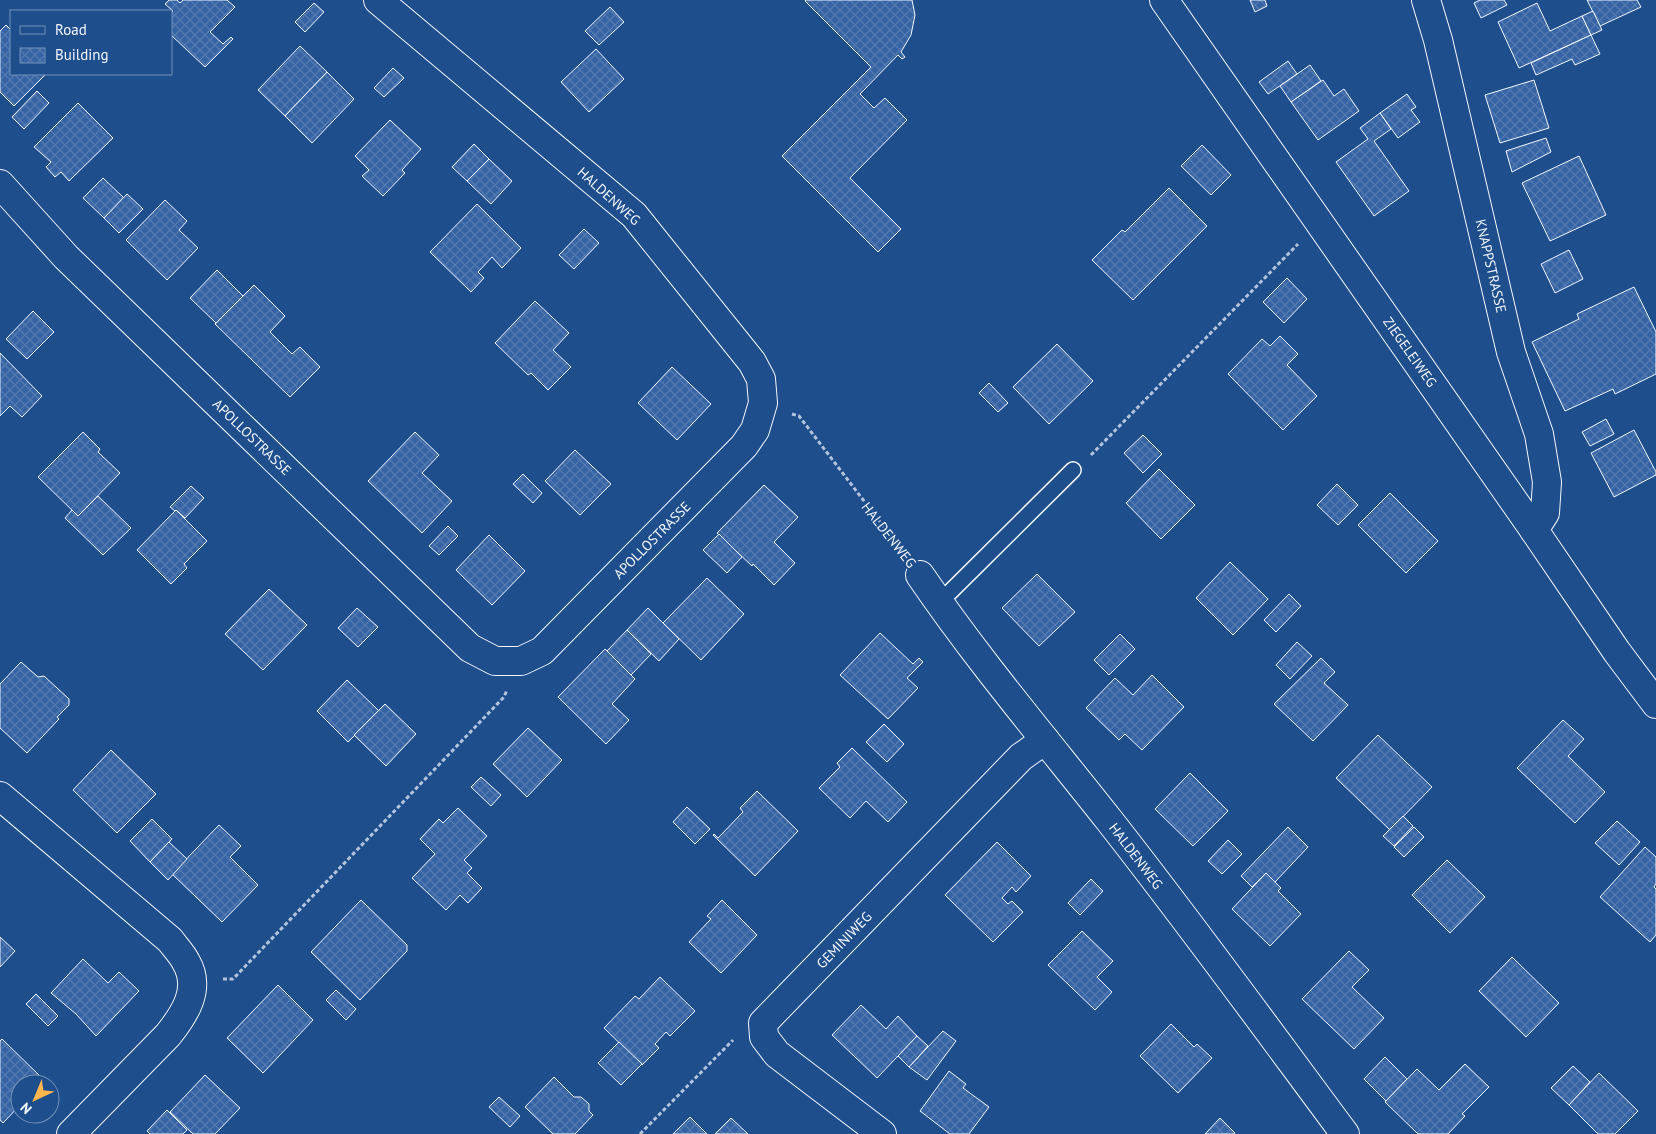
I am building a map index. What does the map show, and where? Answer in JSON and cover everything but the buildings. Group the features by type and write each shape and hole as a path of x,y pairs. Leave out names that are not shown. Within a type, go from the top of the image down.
{"street":[{"name":"HALDENWEG","path":"378,0 634,214 752,362 761,379 763,403"},
{"name":"ZIEGELEIWEG","path":"1164,0 1617,652 1656,704"},
{"name":"KNAPPSTRASSE","path":"1426,0 1438,40 1511,352 1539,434 1547,482 1545,513 1534,530"},
{"name":"APOLLOSTRASSE","path":"0,184 66,258 470,648 495,661 521,661 542,651 744,446 755,430 763,403"},
{"name":"HALDENWEG","path":"920,575 939,603 1110,821 1346,1134"},
{"name":"GEMINIWEG","path":"763,1022 1021,758 1045,740"},
{"path":"0,796 170,940 187,963 192,978 191,999 182,1018 168,1036 72,1134"},
{"path":"763,1022 764,1037 777,1054 882,1134"}],"lane":[{"path":"939,603 1073,470"}],"path":[{"path":"1073,470 1086,460 1298,244 1322,225"},
{"name":"HALDENWEG","path":"763,403 798,416 920,575"},
{"path":"192,978 233,979 504,697 521,661"},
{"path":"640,1134 744,1029 763,1022"}]}
